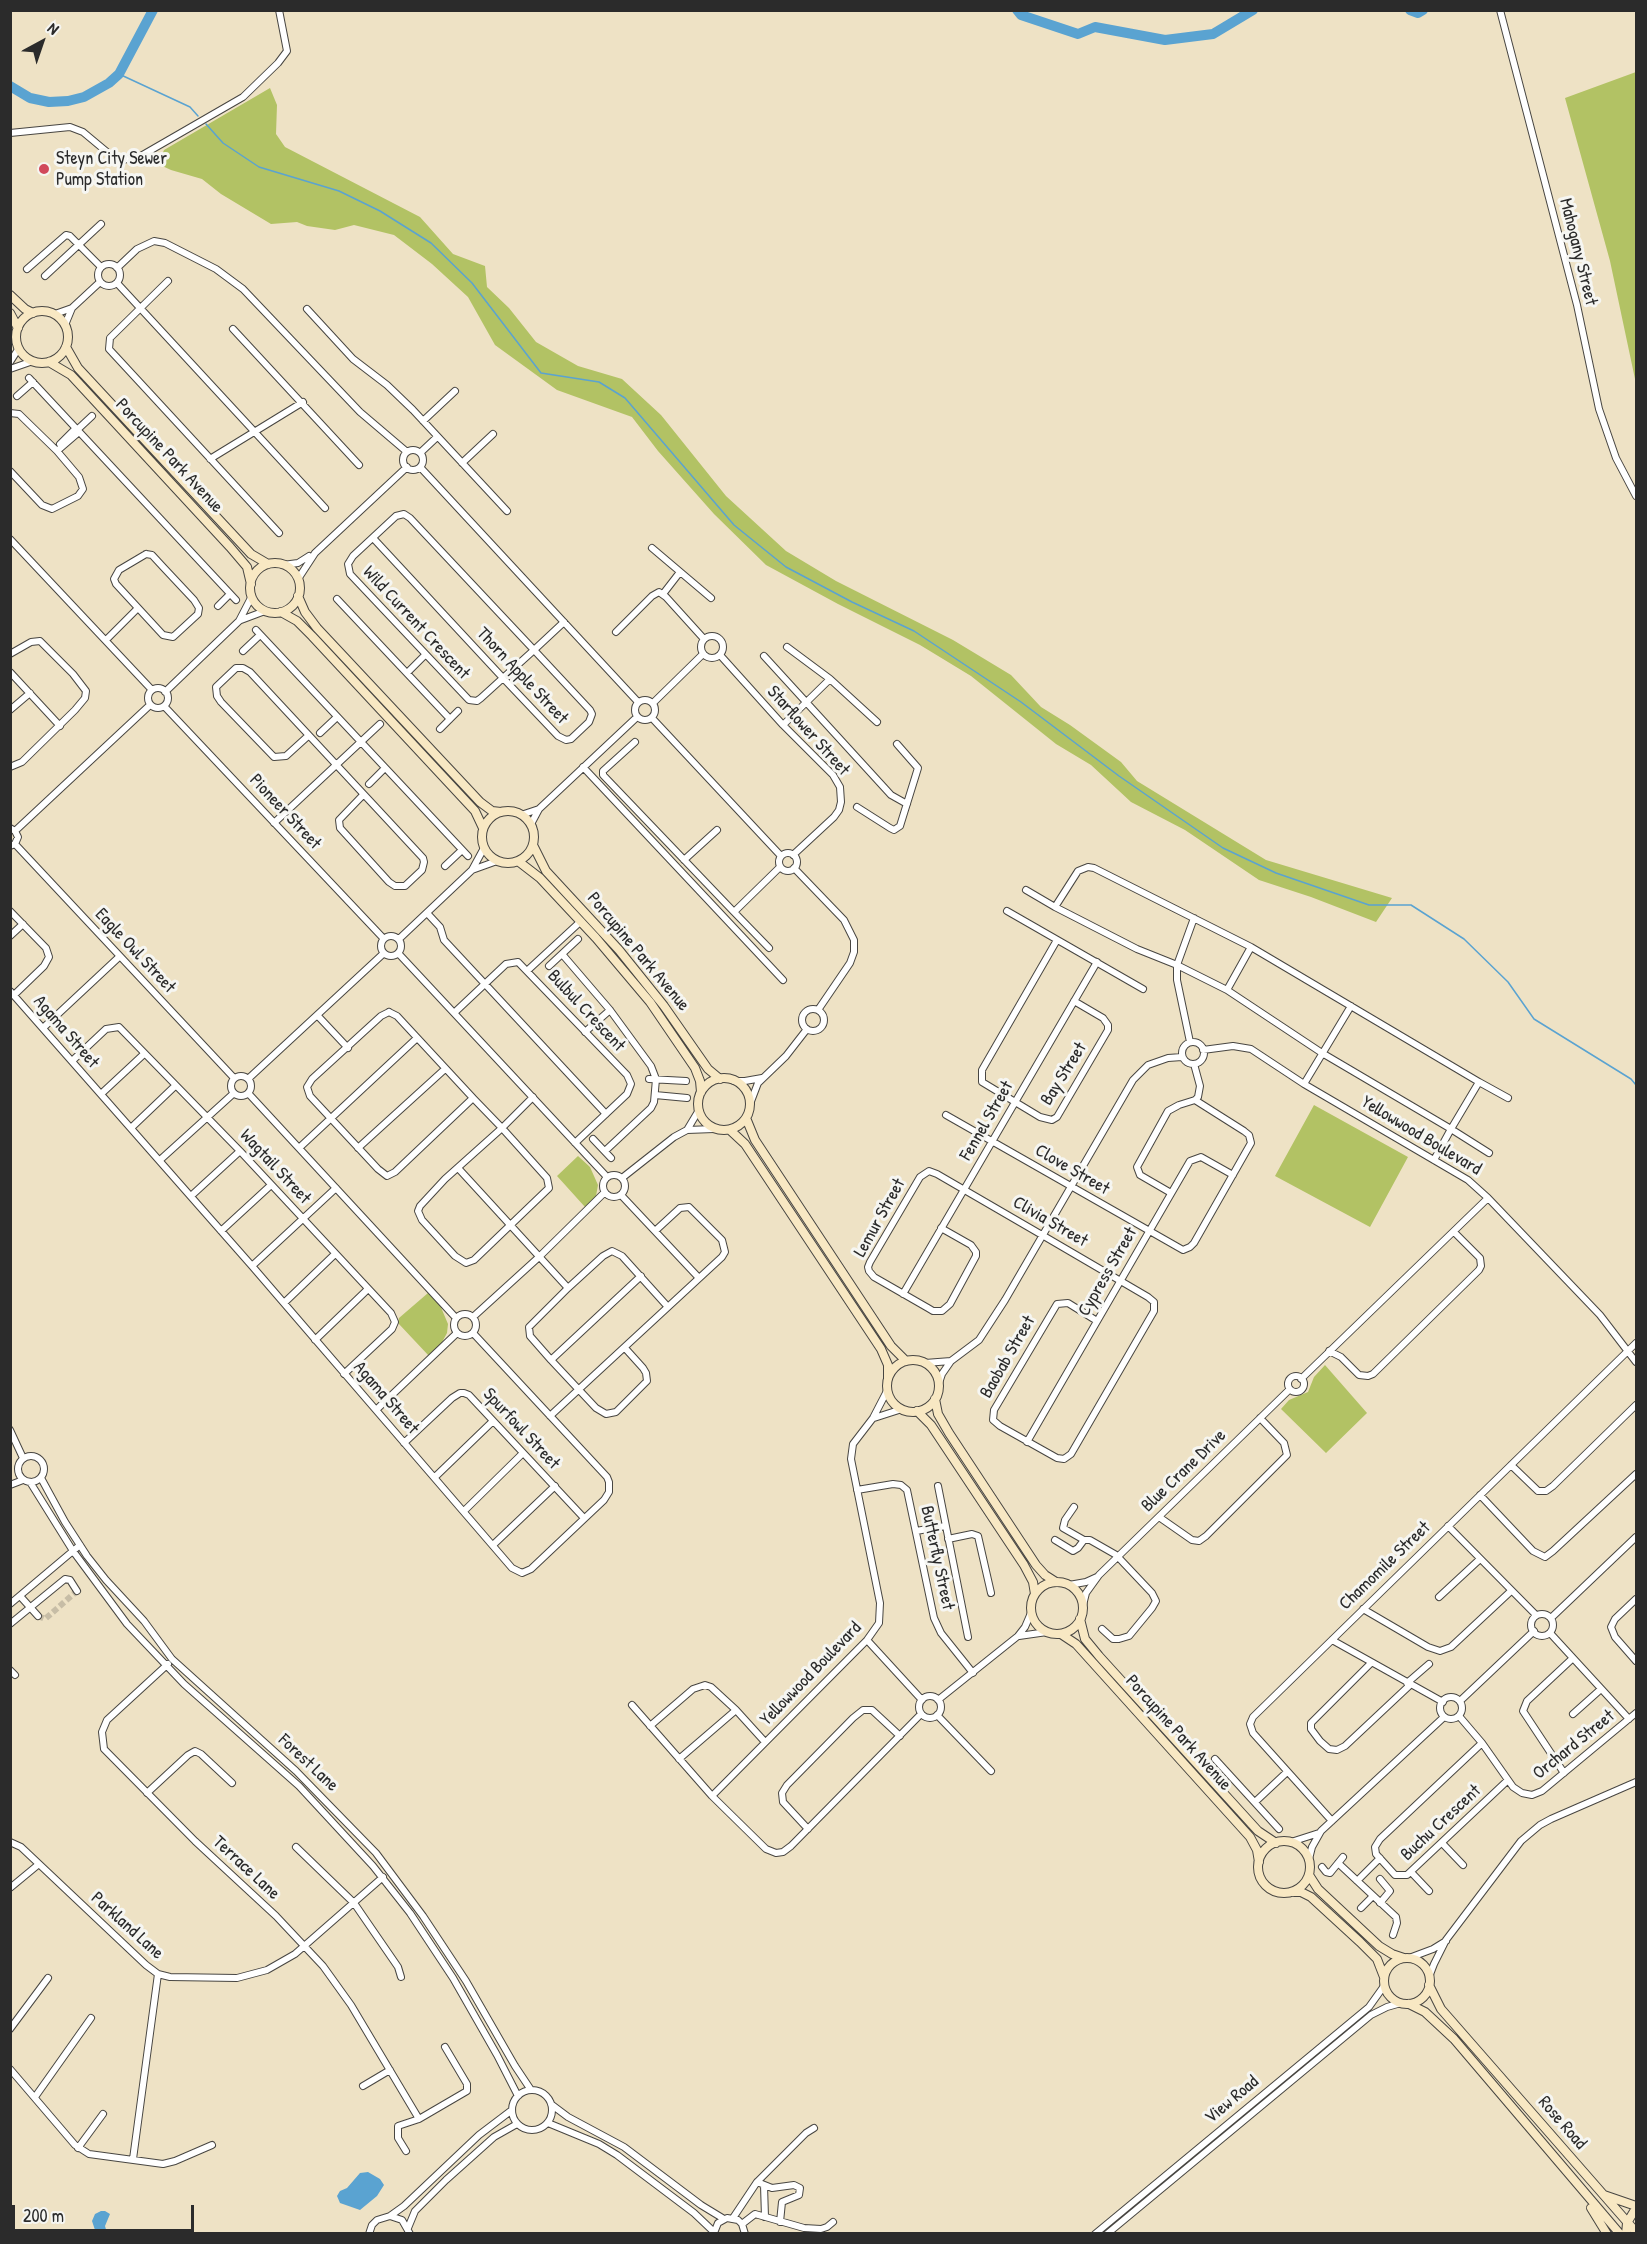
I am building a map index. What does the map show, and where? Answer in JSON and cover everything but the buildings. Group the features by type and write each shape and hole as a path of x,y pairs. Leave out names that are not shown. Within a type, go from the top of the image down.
{"street":[{"path":"10,133 70,127 83,132 113,157 123,160 139,157 243,97 278,63 287,51 279,10"},
{"name":"Mahogany Street","path":"1500,10 1574,294 1599,409 1616,458 1636,496"},
{"path":"45,276 100,224"},
{"path":"27,269 66,235 79,244 101,267"},
{"path":"117,268 137,249 154,241 165,243 216,269 243,289 360,412 407,452"},
{"path":"107,264 117,268 120,274 117,283 110,286 100,282 98,273 101,267 107,264"},
{"path":"168,281 110,339 109,349 279,533"},
{"path":"55,315 72,308 100,282"},
{"path":"117,283 325,508"},
{"path":"10,295 33,313"},
{"path":"65,325 72,308"},
{"path":"307,309 353,359 397,394 507,511"},
{"path":"10,369 33,361 49,362 60,357 66,347 68,336 65,325 55,315 44,311 26,316 18,328 19,348 27,358 33,361"},
{"path":"10,313 18,328"},
{"path":"233,328 359,465"},
{"name":"Porcupine Park Avenue","path":"66,347 78,368 156,452 251,554 268,564"},
{"path":"10,362 19,348"},
{"name":"Porcupine Park Avenue","path":"49,362 71,375 230,547 247,567 250,584"},
{"path":"17,396 31,380 236,600"},
{"path":"423,421 455,392"},
{"path":"210,459 303,402"},
{"path":"10,413 19,414 58,449 82,482 83,489 78,496 52,509 46,508 10,471"},
{"path":"58,449 60,444 92,416"},
{"path":"462,463 493,434"},
{"path":"420,453 437,437"},
{"path":"407,452 414,450 420,453 423,460 420,467 416,469 407,467"},
{"path":"407,452 404,460 407,467"},
{"path":"265,611 257,605 252,596 250,584 258,570 268,564 298,563 315,553 407,467"},
{"path":"420,467 638,702"},
{"path":"10,484 17,477"},
{"name":"Wild Current Crescent","path":"534,650 407,515 396,516 350,560 348,569 350,574 469,700 477,701 481,698 534,650 564,622"},
{"name":"Thorn Apple Street","path":"373,538 558,736 566,740 571,739 589,722 592,714 534,650"},
{"path":"10,539 152,690"},
{"path":"652,548 711,598"},
{"path":"315,553 298,579 298,596 305,612 317,628 480,802 492,812 508,811 521,814 539,809"},
{"path":"146,554 152,555 199,608 198,614 177,635 168,637 163,635 138,608 114,579 119,570 146,554"},
{"path":"283,565 289,568 298,579"},
{"path":"663,594 680,572"},
{"path":"616,632 656,593 663,594 704,639"},
{"path":"218,606 230,594"},
{"path":"165,692 239,621 252,596"},
{"path":"280,612 291,607 298,596"},
{"path":"337,599 450,719"},
{"path":"106,640 138,608"},
{"path":"239,621 265,611 280,612 297,621 474,811 483,828"},
{"path":"243,651 258,633 468,856"},
{"path":"713,636 721,640 723,650 720,655 711,659 703,654 701,648 704,639 713,636"},
{"path":"10,654 31,642 40,641 83,685 86,691 85,698 60,726 22,762 10,767"},
{"path":"786,647 830,679 877,722"},
{"path":"653,703 703,654"},
{"path":"407,673 425,655"},
{"name":"Starflower Street","path":"720,655 783,725 833,775 840,787 842,795 839,810 793,855"},
{"path":"764,656 891,795 907,804"},
{"path":"308,736 286,756 274,757 221,702 217,696 216,687 236,668 246,669 423,858 422,870 405,886 395,886 390,882 340,828 339,820 363,795"},
{"path":"10,672 60,726"},
{"path":"783,725 830,679"},
{"path":"157,688 165,692 168,698 164,706 159,708 150,705 148,699 152,690 157,688"},
{"path":"10,710 30,693"},
{"path":"638,702 647,700 653,703 655,709 652,718"},
{"path":"637,717 635,708 638,702"},
{"path":"13,845 18,837 13,829 32,816 150,705"},
{"name":"Pioneer Street","path":"164,706 384,939"},
{"path":"440,729 458,711"},
{"path":"320,733 337,717"},
{"path":"637,717 646,720 652,718"},
{"path":"531,824 539,809 637,717"},
{"path":"652,718 781,856"},
{"path":"274,823 380,724"},
{"path":"635,742 603,771 603,776 769,948"},
{"path":"857,807 894,830 900,826 918,768 897,744"},
{"path":"583,767 783,980"},
{"path":"369,784 385,768"},
{"path":"497,861 484,848 482,836 483,828 490,818 501,812"},
{"path":"472,870 497,861 509,863 518,861 529,851 534,838 531,824 521,814"},
{"path":"684,860 717,830"},
{"name":"Porcupine Park Avenue","path":"532,844 546,871 620,950 664,1006 708,1069 720,1079"},
{"name":"Eagle Owl Street","path":"13,845 234,1078"},
{"path":"399,939 472,870 484,848"},
{"path":"445,866 462,850"},
{"path":"787,853 793,855 796,863 794,868 785,871 780,867 778,861 781,856 787,853"},
{"name":"Porcupine Park Avenue","path":"518,861 540,878 637,987 675,1038 698,1074 701,1092"},
{"path":"734,912 780,867"},
{"path":"1055,907 1078,871 1088,867 1094,868 1251,947 1508,1098"},
{"path":"794,868 844,920 854,940 854,952 850,963 818,1011"},
{"path":"1026,890 1137,949 1177,965 1227,990 1322,1053 1489,1153"},
{"path":"1006,910 1143,989"},
{"path":"10,911 46,948 49,958 44,966 12,993"},
{"path":"427,913 440,927 444,940 606,1114"},
{"path":"1190,1042 1177,980 1177,965 1194,918"},
{"path":"528,970 580,922"},
{"path":"10,936 23,924"},
{"path":"384,953 381,944 384,939 390,935 399,939"},
{"path":"384,953 392,956 398,953 401,948 399,939"},
{"path":"549,966 578,939"},
{"name":"Bay Street","path":"1057,940 980,1075 982,1082 1046,1120 1052,1120 1060,1113 1108,1030 1108,1025 1103,1018 1074,1001"},
{"path":"1227,990 1251,947"},
{"path":"248,1079 384,953"},
{"path":"398,953 607,1177"},
{"path":"562,954 610,1010 651,1066 655,1095 651,1108 605,1151"},
{"path":"43,1028 119,957"},
{"name":"Bulbul Crescent","path":"454,1013 510,962 518,962 630,1079 630,1089 575,1143"},
{"name":"Fennel Street","path":"903,1294 1096,962"},
{"name":"Agama Street","path":"12,993 160,1160 512,1568 519,1572 526,1572 607,1496 609,1482 607,1477 473,1333"},
{"path":"1304,1084 1351,1006"},
{"path":"812,1009 818,1011 823,1016 822,1026 814,1031 807,1029 802,1021 804,1014 812,1009"},
{"path":"585,1032 610,1010"},
{"path":"472,1098 387,1176 310,1096 307,1087 312,1079 381,1016 389,1012 397,1016 502,1128 549,1183 546,1193 474,1260 466,1263 455,1256 422,1220 418,1211 420,1206 458,1168 502,1128 533,1098"},
{"path":"317,1015 348,1048"},
{"name":"Wagtail Street","path":"72,1062 106,1029 114,1026 122,1030 240,1151 391,1313 394,1317 394,1325 344,1374"},
{"path":"730,1130 746,1118 751,1097 762,1078 786,1056 807,1029"},
{"path":"299,1148 417,1038"},
{"path":"1182,1057 1184,1046 1190,1042 1197,1043 1203,1050 1202,1058 1194,1064"},
{"name":"Yellowwood Boulevard","path":"1203,1050 1233,1046 1251,1049 1304,1084 1468,1180 1600,1315 1636,1362"},
{"path":"101,1094 144,1054"},
{"path":"1182,1057 1194,1064"},
{"path":"1018,1636 1047,1632 1061,1634 1073,1629 1080,1619 1083,1605 1080,1597 1069,1585 1056,1582 1036,1565 949,1433 938,1414 935,1399 939,1383 951,1361 973,1346 984,1334 1137,1075 1148,1065 1182,1057"},
{"path":"1171,1193 1140,1174 1137,1167 1168,1111 1195,1100 1199,1093 1200,1086 1194,1064"},
{"path":"358,1148 445,1069"},
{"path":"234,1093 232,1083 234,1078 241,1076 251,1083 248,1093"},
{"path":"714,1128 706,1123 699,1110 698,1101 701,1092 709,1083 720,1079 745,1081 762,1078"},
{"path":"652,1079 686,1081"},
{"path":"735,1081 746,1090 750,1104"},
{"path":"1434,1160 1479,1082"},
{"path":"131,1128 175,1086"},
{"path":"234,1093 241,1096 248,1093"},
{"path":"160,1160 234,1093"},
{"path":"248,1093 456,1318"},
{"path":"655,1095 687,1098"},
{"path":"1195,1100 1249,1135 1251,1139 1249,1148 1233,1175"},
{"path":"687,1130 699,1110"},
{"name":"Clove Street","path":"946,1115 1183,1250 1192,1245 1233,1175"},
{"path":"746,1118 755,1140 891,1346 906,1361"},
{"path":"622,1178 660,1146 687,1130 714,1128 730,1130 745,1144 881,1349 888,1365 887,1391 893,1402 902,1409"},
{"path":"593,1138 611,1158"},
{"path":"191,1196 240,1151"},
{"name":"Cypress Street","path":"1027,1442 1190,1161 1197,1157 1205,1159 1233,1175"},
{"path":"458,1168 568,1288"},
{"name":"Lemur Street","path":"932,1172 925,1172 920,1177 868,1267 874,1277 933,1311 942,1311 950,1304 976,1256 974,1248 941,1228"},
{"name":"Clivia Street","path":"932,1172 1152,1299"},
{"path":"615,1174 622,1178 625,1188 621,1194 614,1197 604,1192 603,1186 607,1177 615,1174"},
{"path":"221,1231 272,1185"},
{"path":"252,1266 336,1188"},
{"path":"473,1317 539,1257 604,1192"},
{"path":"621,1194 699,1278"},
{"path":"1301,1378 1488,1198"},
{"path":"550,1416 722,1257 726,1248 722,1240 688,1207 680,1208 655,1231"},
{"path":"1329,1351 1341,1358 1359,1375 1372,1374 1481,1266 1480,1258 1454,1232"},
{"path":"625,1348 643,1368 647,1377 646,1381 616,1412 610,1414 601,1412 551,1360 530,1336 529,1327 568,1288 603,1256 612,1251 622,1256 668,1307"},
{"path":"284,1303 335,1254"},
{"path":"551,1360 641,1276"},
{"path":"315,1340 368,1289"},
{"name":"Baobab Street","path":"1096,1321 1068,1303 1057,1304 994,1410 993,1420 1057,1458 1064,1459 1071,1454 1154,1311 1155,1305 1152,1299"},
{"path":"463,1314 473,1317 476,1324 473,1333 464,1337 457,1333 453,1327 456,1318 463,1314"},
{"path":"376,1410 457,1333"},
{"name":"Chamomile Street","path":"1332,1821 1253,1733 1251,1720 1636,1343"},
{"path":"1335,1345 1341,1358"},
{"path":"888,1378 894,1367 906,1361 919,1360 937,1375 939,1383"},
{"path":"925,1363 951,1361"},
{"path":"1296,1376 1301,1378 1303,1383 1301,1390 1294,1392 1288,1384 1291,1378 1296,1376"},
{"name":"Blue Crane Drive","path":"1083,1605 1086,1593 1118,1556 1290,1389"},
{"name":"Yellowwood Boulevard","path":"712,1796 867,1640 879,1623 881,1610 851,1459 858,1437 873,1418 887,1391"},
{"name":"Spurfowl Street","path":"404,1443 452,1398 460,1393 469,1395 584,1518"},
{"path":"873,1418 902,1409 917,1411 930,1405 935,1399"},
{"path":"1512,1465 1538,1491 1546,1491 1636,1405"},
{"path":"917,1411 931,1425 1024,1565 1033,1582 1035,1594"},
{"path":"1159,1517 1192,1540 1202,1539 1287,1455 1284,1443 1260,1418"},
{"path":"435,1478 493,1421"},
{"path":"10,1430 23,1458"},
{"path":"464,1511 523,1453"},
{"path":"10,1478 23,1458 33,1456 41,1460 44,1468 41,1478 36,1482 27,1481 10,1485"},
{"path":"17,1468 27,1481"},
{"path":"1480,1495 1533,1551 1545,1557 1636,1474"},
{"name":"Forest Lane","path":"41,1478 56,1506 106,1580 144,1621 172,1659 305,1779 376,1853 423,1916 460,1972 518,2072 531,2090"},
{"name":"Forest Lane","path":"27,1481 113,1606 165,1666 306,1793 358,1848 410,1913 448,1970 509,2076 518,2096"},
{"name":"Butterfly Street","path":"857,1490 892,1484 904,1487 908,1494 935,1623 973,1673"},
{"path":"493,1545 555,1485"},
{"path":"938,1486 968,1637"},
{"path":"1074,1507 1065,1520 1064,1528 1118,1556 1156,1600 1129,1636 1119,1640 1113,1639 1102,1629"},
{"path":"916,1531 945,1526"},
{"path":"1448,1526 1536,1615"},
{"path":"948,1539 972,1534 978,1536 991,1593"},
{"path":"1551,1618 1636,1537"},
{"path":"1055,1540 1073,1551 1084,1540"},
{"path":"10,1604 81,1545"},
{"path":"1440,1597 1480,1559"},
{"name":"Blue Crane Drive","path":"1069,1585 1086,1582 1100,1575"},
{"path":"10,1624 65,1579 70,1580 77,1591"},
{"path":"1047,1632 1037,1624 1031,1613 1031,1605 1035,1594 1046,1584 1056,1582"},
{"path":"1363,1609 1428,1647 1440,1650 1451,1647 1511,1591"},
{"path":"20,1596 38,1616"},
{"path":"1636,1599 1615,1619 1611,1627 1615,1637 1636,1661"},
{"path":"938,1700 1018,1636 1031,1613"},
{"path":"1550,1633 1540,1635 1534,1631 1532,1621 1536,1615 1543,1614 1551,1618"},
{"path":"1550,1633 1553,1627 1551,1618"},
{"name":"Porcupine Park Avenue","path":"1080,1619 1085,1639 1098,1656 1258,1831 1276,1843"},
{"path":"1460,1701 1534,1631"},
{"path":"1550,1633 1629,1719"},
{"name":"Porcupine Park Avenue","path":"1061,1634 1076,1644 1250,1838 1257,1850 1258,1862"},
{"path":"867,1640 922,1700"},
{"path":"1332,1640 1408,1684 1443,1701"},
{"path":"1564,1773 1523,1711 1527,1701 1573,1658"},
{"name":"Terrace Lane","path":"172,1659 107,1720 102,1732 102,1744 108,1755 305,1945 340,1988 419,2119"},
{"path":"1371,1663 1311,1723 1311,1729 1329,1749 1337,1750 1345,1746 1429,1664"},
{"path":"650,1726 693,1689 701,1685 711,1687 765,1742"},
{"path":"1574,1714 1601,1689"},
{"path":"921,1714 919,1705 922,1700 930,1696 938,1700 941,1706 938,1715"},
{"path":"1451,1697 1460,1701 1462,1711 1459,1716 1453,1719 1444,1716 1440,1708 1443,1701 1451,1697"},
{"path":"632,1705 712,1796 766,1849 776,1853 787,1850 921,1714"},
{"path":"679,1760 736,1710"},
{"path":"808,1829 783,1802 782,1793 787,1785 845,1726 863,1710 872,1710 900,1736"},
{"name":"Orchard Street","path":"1459,1716 1517,1791 1532,1795 1542,1791 1636,1713"},
{"path":"921,1714 929,1718 938,1715"},
{"path":"938,1715 991,1771"},
{"path":"1290,1893 1302,1886 1309,1875 1312,1847 1321,1831 1444,1716"},
{"name":"Buchu Crescent","path":"1482,1743 1376,1843 1375,1851 1395,1875 1404,1876 1411,1872 1508,1780"},
{"path":"147,1793 188,1755 195,1752 201,1754 232,1783"},
{"path":"1215,1759 1279,1829"},
{"path":"1255,1802 1287,1772"},
{"path":"1405,2004 1422,1998 1430,1981 1434,1964 1446,1940 1502,1864 1531,1832 1551,1819 1636,1782"},
{"path":"1321,1831 1291,1842 1276,1843 1264,1850 1258,1862 1259,1875 1266,1886 1277,1892 1301,1892 1311,1897 1377,1959 1390,1997 1425,2012 1454,2039 1570,2175 1608,2234"},
{"name":"Parkland Lane","path":"10,1842 21,1847 146,1965 158,1974 170,1977 252,1976 282,1963 389,1872"},
{"path":"1291,1842 1302,1849 1309,1859"},
{"path":"1442,1842 1463,1865"},
{"path":"296,1847 354,1903 398,1967 401,1977"},
{"path":"1322,1867 1328,1874 1343,1857"},
{"path":"1357,1881 1380,1858"},
{"path":"1338,1863 1397,1920 1393,1935"},
{"path":"10,1888 39,1864"},
{"path":"1411,1872 1429,1891"},
{"path":"1309,1875 1318,1889 1379,1946 1392,1954 1425,1966 1430,1981"},
{"path":"1380,1879 1390,1891 1380,1903"},
{"path":"1361,1908 1373,1896"},
{"path":"1384,1982 1393,1962 1433,1949 1446,1940"},
{"path":"133,2159 158,1974"},
{"path":"10,2029 48,1978"},
{"name":"Rose Road","path":"1430,1981 1441,2009 1462,2035 1636,2232"},
{"name":"View Road","path":"1095,2234 1369,2007 1384,1982"},
{"name":"View Road","path":"1107,2234 1371,2015 1387,2007 1405,2004"},
{"path":"35,2097 92,2018"},
{"path":"406,2151 398,2138 398,2126 419,2119 467,2091 467,2084 444,2046"},
{"path":"1297,2066 1302,2072"},
{"path":"10,2069 78,2148 89,2154 169,2163 212,2145"},
{"path":"363,2086 390,2070"},
{"path":"509,2076 518,2072"},
{"path":"369,2234 372,2225 377,2220 390,2216 404,2206 479,2135 512,2109 518,2096 531,2090 544,2094 552,2105 568,2117 616,2142 701,2205 724,2219"},
{"path":"512,2109 517,2124 532,2131 548,2124 553,2112 552,2105"},
{"path":"78,2148 103,2114"},
{"path":"409,2231 416,2211 446,2180 494,2137 517,2124"},
{"path":"548,2124 588,2139 617,2155 694,2213 714,2233 718,2223 724,2219 733,2218 742,2224 745,2233"},
{"path":"733,2218 806,2133 814,2128"},
{"name":"Rose Road","path":"1570,2175 1620,2234"},
{"path":"761,2184 765,2217"},
{"path":"761,2184 772,2188 794,2185 800,2188 799,2195 782,2202 780,2222"},
{"path":"1601,2193 1636,2207 1628,2223 1626,2234"},
{"path":"742,2224 752,2215 804,2228 821,2229 833,2222"},
{"path":"390,2216 402,2220 409,2231"}],"green space":[{"path":"1636,72 1636,395 1635,379 1610,261 1565,98"},
{"path":"270,88 277,105 276,134 285,147 420,217 453,254 485,266 487,287 509,308 536,342 578,366 622,379 661,415 726,496 786,551 836,581 953,640 1011,675 1041,707 1121,762 1137,781 1266,860 1392,898 1376,922 1259,880 1185,830 1131,802 1091,765 1056,744 971,676 920,645 766,565 714,514 658,451 632,417 557,390 495,345 468,297 432,264 394,235 354,225 335,230 307,226 297,222 271,224 221,194 202,179 158,164 164,150"},
{"path":"1314,1105 1408,1157 1370,1227 1275,1176"},
{"path":"578,1156 590,1167 598,1185 596,1196 585,1207 557,1176"},
{"path":"428,1293 440,1305 448,1324 447,1333 440,1346 429,1356 398,1323 399,1318"},
{"path":"1325,1365 1367,1413 1326,1453 1281,1409 1289,1400 1308,1392 1314,1377"}],"water":[{"path":"368,2172 380,2179 384,2185 377,2196 360,2210 340,2203 337,2196 340,2191 347,2188 360,2173"},
{"path":"101,2211 110,2214 105,2226 107,2233 96,2233 92,2221 95,2214"}],"waterway":[{"path":"10,86 30,98 49,102 84,97 109,83 119,74 153,10"},
{"path":"1017,10 1021,15 1078,34 1095,27 1165,40 1213,34 1253,10"},
{"path":"1410,10 1418,13 1423,10"},
{"path":"119,74 190,107 198,116"},
{"path":"206,124 223,143 259,167 339,191 380,211 431,243 472,283 541,373 599,382 625,398 734,525 786,567 914,631 1021,702 1119,776 1223,848 1276,873 1369,905 1411,905 1464,939 1508,982 1534,1019 1631,1079 1636,1085"}],"tunnel":[{"path":"38,1616 45,1619 77,1591"}],"place":[{"name":"Steyn City Sewer Pump Station","path":"44,169"}]}
